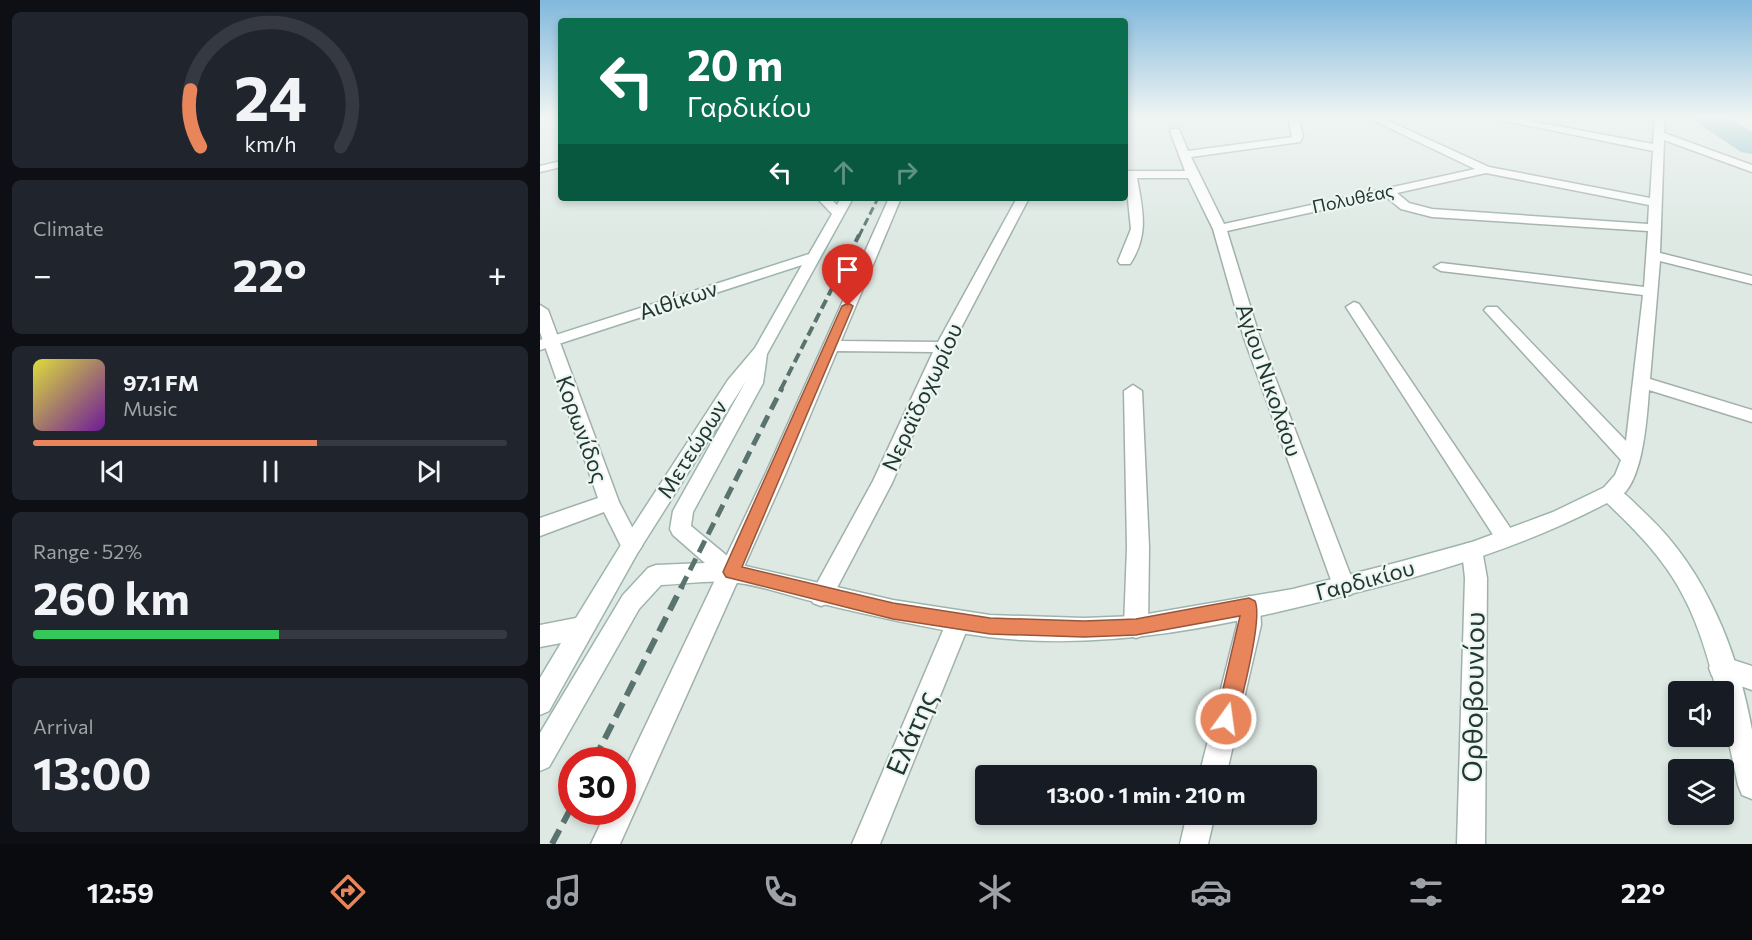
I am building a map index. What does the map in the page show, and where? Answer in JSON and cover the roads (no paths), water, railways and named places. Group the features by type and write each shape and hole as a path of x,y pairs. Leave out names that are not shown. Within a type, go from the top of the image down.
{"street":[{"name":"Αγίου Νικολάου","path":"1185,156 1220,229 1252,338 1344,587"},
{"name":"Πολυθέας","path":"1456,156 1486,170 1656,203"},
{"name":"Γαρδικίου","path":"731,572 821,596 958,622 1031,628 1136,627 1344,587 1473,551 1580,509 1609,493 1623,479 1632,460 1651,292 1659,156"},
{"path":"1709,156 1752,169"},
{"path":"540,169 558,165"},
{"name":"Πολυθέας","path":"1220,229 1486,170"},
{"path":"1125,261 1135,247 1139,232 1128,175 1192,174"},
{"path":"1387,192 1405,206 1432,213 1655,228"},
{"path":"826,201 839,214"},
{"name":"Μετεώρων","path":"540,702 631,546 734,384 761,351 846,201"},
{"path":"636,776 731,572 894,201"},
{"name":"Νεραϊδοχωρίου","path":"821,596 882,483 943,347 1021,201"},
{"path":"1653,255 1752,280"},
{"name":"Αιθίκων","path":"545,343 816,256"},
{"path":"1441,267 1651,292"},
{"path":"1354,307 1506,538"},
{"name":"Κορωνίδος","path":"540,310 545,343 609,502 631,546"},
{"path":"1492,310 1632,460"},
{"path":"830,346 943,347"},
{"path":"731,572 680,529 683,511 754,383 761,351"},
{"path":"1642,382 1752,416"},
{"path":"1133,391 1138,547 1136,627"},
{"path":"1609,493 1656,538 1683,572 1705,616 1752,785"},
{"path":"540,526 609,502"},
{"name":"Ορθοβουνίου","path":"1471,844 1476,578 1473,551"},
{"path":"540,759 631,602 656,575 731,572"},
{"path":"1215,765 1249,625 1249,606"},
{"name":"Ελάτης","path":"866,844 958,622"},
{"path":"540,636 582,628"},
{"path":"1721,668 1752,678"},
{"path":"605,844 614,825"},
{"path":"1194,844 1199,825"}],"railway":[{"path":"859,236 876,201"},
{"path":"781,389 859,235"},
{"path":"681,588 782,388"},
{"path":"601,747 682,586"},
{"path":"552,844 562,825"}]}
